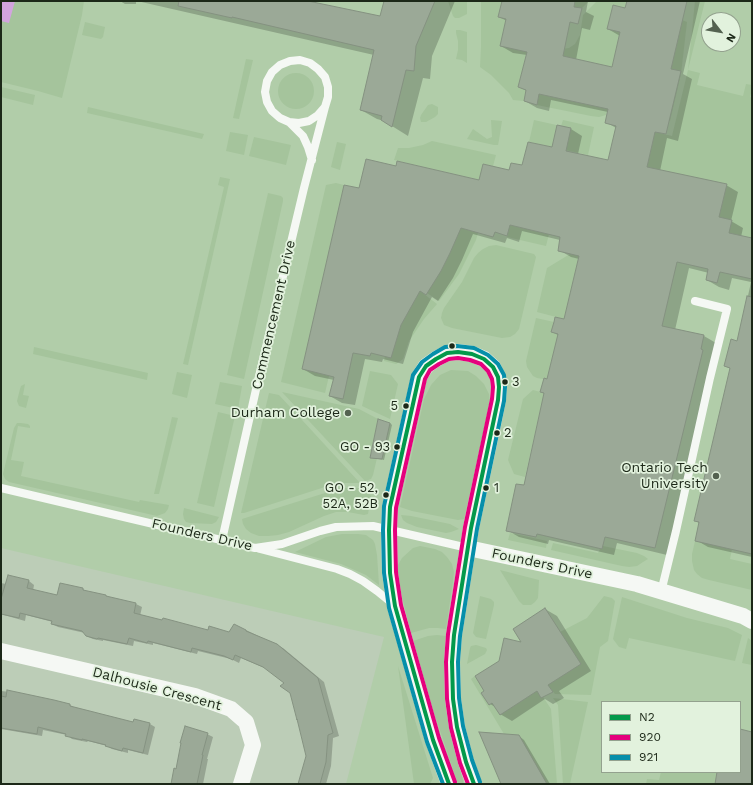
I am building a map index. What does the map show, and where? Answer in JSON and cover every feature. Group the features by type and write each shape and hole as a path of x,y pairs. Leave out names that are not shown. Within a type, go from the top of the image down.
{"street":[{"path":"449,784 433,740 395,606 390,572 389,530 390,507 419,378 426,366 436,359 447,353 458,352 472,354 484,359 492,367 498,377 499,387 498,400 471,528 455,629 452,662 453,699 457,727 466,762 474,784"},
{"name":"Founders Drive","path":"468,548 637,584 743,616 752,621"},
{"name":"Dalhousie Crescent","path":"1,651 195,696 231,709 246,722 253,745 241,784"}],"lane":[{"name":"Commencement Drive","path":"222,540 257,385 328,97 328,87 325,77 318,69 310,63 300,60 290,61 280,65 272,72 267,81 265,92 267,102 272,111 280,118 289,122 302,136 308,147 312,160"},
{"path":"289,122 299,123 310,121 325,107"},
{"path":"661,592 727,309 695,301"},
{"name":"Founders Drive","path":"1,488 255,548 282,544 336,527 373,526 468,548"},
{"path":"255,548 337,569 350,574 363,581 395,606"}],"shaded area":[{"name":"Durham College","path":"1,1 752,1 752,784 346,784 384,637 1,548"},
{"path":"1,1 84,1 62,98 1,82"},
{"path":"1,1 15,1 9,23 1,21"},
{"path":"448,1 467,1 467,14 459,18 455,18"},
{"path":"481,1 502,1 498,17 506,19 500,46 527,52 518,87 527,90 524,101 513,100 509,93 491,75 480,67"},
{"path":"575,1 589,1 582,8 574,7"},
{"path":"597,1 627,1 625,8 613,5 607,29 620,32 612,67 548,53 569,48 575,44 580,35 583,15"},
{"path":"695,1 705,1 702,12 701,12 688,70"},
{"path":"682,20 687,22 681,74 669,121 680,71 650,64"},
{"path":"85,22 105,27 103,37 101,39 82,35"},
{"path":"456,30 467,32 467,63 456,59 458,41"},
{"path":"246,59 253,60 239,119 233,118"},
{"path":"688,70 700,73 697,85 743,96 746,84 752,85 750,97 752,98 752,238 729,233 719,217 640,197 655,132 672,136"},
{"path":"296,73 309,78 314,91 309,104 296,109 283,104 278,91 283,78"},
{"path":"1,87 35,95 33,105 1,97"},
{"path":"539,94 608,109 606,115 599,117 537,105"},
{"path":"432,104 438,107 438,114 426,122 421,122 421,115 428,105"},
{"path":"88,107 204,134 202,139 87,113"},
{"path":"491,120 502,121 498,145 467,139 473,129 487,139 492,137"},
{"path":"534,120 561,126 563,120 594,127 588,155 529,142"},
{"path":"230,132 248,135 244,155 226,151"},
{"path":"254,137 291,145 286,165 249,156"},
{"path":"432,141 496,155 493,166 483,164 479,180 394,160 398,148 409,148 423,145"},
{"path":"337,142 346,144 340,170 331,167"},
{"path":"220,177 230,179 188,365 183,364 224,187 218,185"},
{"path":"336,183 344,185 302,369 329,376 325,393 281,382 326,185"},
{"path":"268,193 281,196 283,201 244,379 227,375"},
{"path":"469,223 480,225 476,240 459,274 439,301 427,293 441,271 461,228 467,230"},
{"path":"510,225 549,234 546,246 507,237"},
{"path":"496,245 534,254 536,257 519,329 510,337 502,338 444,325 441,318 444,308 462,282 474,258 483,249"},
{"path":"571,251 580,253 564,319 537,312 547,268 570,254"},
{"path":"420,291 437,304 424,319 409,341 403,359 396,364 384,361 385,356 391,357 401,325"},
{"path":"536,318 554,322 551,332 558,334 547,379 533,376 527,367 526,361"},
{"path":"34,347 148,373 147,380 33,354"},
{"path":"451,370 468,371 476,376 484,384 489,394 490,404 464,519 458,520 412,511 400,507 424,399 431,385 440,375"},
{"path":"370,371 391,375 398,384 390,419 362,406"},
{"path":"177,372 192,375 187,398 172,394"},
{"path":"220,382 242,386 238,409 215,404"},
{"path":"25,384 23,395 29,396 26,408 19,406 17,401 21,386"},
{"path":"533,390 544,393 525,477 514,474 508,460 523,399"},
{"path":"282,392 359,409 378,419 370,457 377,458 371,479 365,481"},
{"path":"269,393 279,395 360,483 340,483 328,486 241,513"},
{"path":"218,412 235,416 214,507 197,503"},
{"path":"172,417 178,418 159,494 154,494"},
{"path":"17,423 28,424 30,426 30,428 18,426 11,460 24,462 21,476 139,502 140,500 169,505 168,509 165,513 157,516 9,482 5,479 3,474 14,428"},
{"path":"341,488 365,489 371,496 368,514 364,515 348,512 336,512 289,532 268,536 259,536 251,533 243,524 242,519"},
{"path":"184,508 219,517 216,522 212,524 186,522 183,514"},
{"path":"401,515 450,524 459,529 446,533 417,527 403,520"},
{"path":"510,533 547,541 546,548 508,540"},
{"path":"342,534 366,535 373,540 377,555 379,585 366,575 341,564 295,552 326,537"},
{"path":"695,541 732,549 730,559 752,564 752,590 702,578 697,574 694,570 692,561"},
{"path":"553,543 598,553 603,546 637,553 648,559 637,566 622,566 551,550"},
{"path":"420,546 442,552 452,564 454,572 446,629 429,628 411,633 397,573 398,565 402,558 413,548"},
{"path":"500,570 539,580 538,598 535,602 531,605 523,605"},
{"path":"480,596 491,599 494,602 486,639 476,637 473,633"},
{"path":"604,596 612,598 615,601 608,641 600,647 591,695 555,694 548,685 581,664 560,632 587,618"},
{"path":"622,597 687,618 728,628 742,635 735,661 629,638 626,649 619,647 613,639"},
{"path":"428,636 446,636 446,709 452,742 464,784 458,784 433,710 413,641"},
{"path":"748,638 752,641 752,665 742,663"},
{"path":"476,645 486,648 487,650 485,654 467,664 470,648 471,646"},
{"path":"398,666 433,778 430,784 414,784"},
{"path":"475,676 484,691 481,693 489,705 492,703 500,715 537,691 541,698 543,697 551,709 557,784 547,784 504,734 471,679"},
{"path":"553,698 588,702 570,784 563,784 558,705"},
{"path":"661,773 717,773 715,784 646,784 647,779 659,780"}],"building":[{"path":"179,1 308,1 380,16 384,1 435,1 416,46 414,71 406,70 392,127 381,120 382,116 360,110 374,50 178,6"},
{"path":"502,1 575,1 574,7 582,8 578,24 570,22 563,56 612,67 620,32 607,29 613,5 625,8 627,1 687,1 671,69 681,71 666,134 655,132 647,167 727,184 719,217 732,220 729,233 752,238 752,279 720,272 717,283 706,280 708,269 677,262 662,326 704,335 701,349 703,350 655,548 605,537 602,549 537,534 536,537 506,531 516,484 524,485 544,393 540,392 544,378 547,379 558,334 551,332 555,317 564,319 579,256 558,251 560,237 510,225 507,236 495,232 493,237 461,228 441,271 426,295 420,291 401,325 391,358 371,353 370,356 353,353 343,399 329,396 334,377 302,369 344,185 359,188 366,159 396,166 397,161 479,180 483,164 509,170 511,163 522,165 528,142 552,147 557,125 571,128 566,151 608,160 616,126 605,123 608,109 539,94 537,105 524,101 526,90 518,87 527,52 500,46 506,19 498,17"},
{"path":"747,296 752,297 752,554 695,541 699,522 694,521 730,368 724,366 731,339 737,341"},
{"path":"378,419 390,423 382,459 370,458"},
{"path":"8,575 29,580 27,588 57,595 60,583 83,588 83,590 136,603 134,613 162,620 163,618 208,630 209,626 229,632 234,624 246,631 277,644 318,678 333,733 328,735 326,762 320,784 298,784 306,756 290,693 280,686 284,683 263,667 235,655 233,660 224,656 192,648 191,652 148,641 147,643 129,638 127,644 97,639 86,636 82,631 51,624 52,621 20,613 19,618 1,614 1,599"},
{"path":"545,608 581,664 548,685 553,692 541,698 537,691 500,715 492,703 489,705 481,693 484,691 475,676 499,661 504,638 521,642 513,629"},
{"path":"7,690 70,704 70,706 133,722 134,719 150,723 143,753 123,748 122,751 105,746 106,745 65,736 66,734 38,727 37,734 1,728 1,696 6,697"},
{"path":"185,726 208,733 202,755 197,784 171,784 174,768 176,769 180,743"},
{"path":"741,729 752,732 752,784 715,784 717,773 741,773"},
{"path":"479,732 519,735 547,784 501,784"}],"transit line":[{"name":"921","path":"443,784 427,742 389,608 384,573 383,530 384,506 413,375 422,362 433,354 445,347 457,346 474,348 488,355 498,364 504,375 505,387 504,401 477,529 460,636 458,662 459,698 463,726 472,760 480,782"},
{"name":"N2","path":"449,784 433,740 395,606 390,573 389,530 390,507 419,377 426,366 436,359 447,353 458,352 472,354 484,359 493,367 498,377 499,387 498,400 471,528 454,635 452,662 453,699 457,727 466,762 474,784"},
{"name":"920","path":"455,782 439,738 401,605 396,572 395,530 396,508 425,379 430,370 439,364 449,359 458,358 481,364 488,371 492,379 493,387 492,399 465,527 448,634 446,662 447,699 451,728 460,763 468,784"}],"place":[{"name":"3","path":"505,382"},
{"name":"5","path":"406,406"},
{"name":"Durham College","path":"348,413"},
{"name":"2","path":"497,433"},
{"name":"GO - 93","path":"397,447"},
{"name":"Ontario Tech University","path":"716,476"},
{"name":"1","path":"486,488"},
{"name":"GO - 52, 52A, 52B","path":"386,495"}]}
